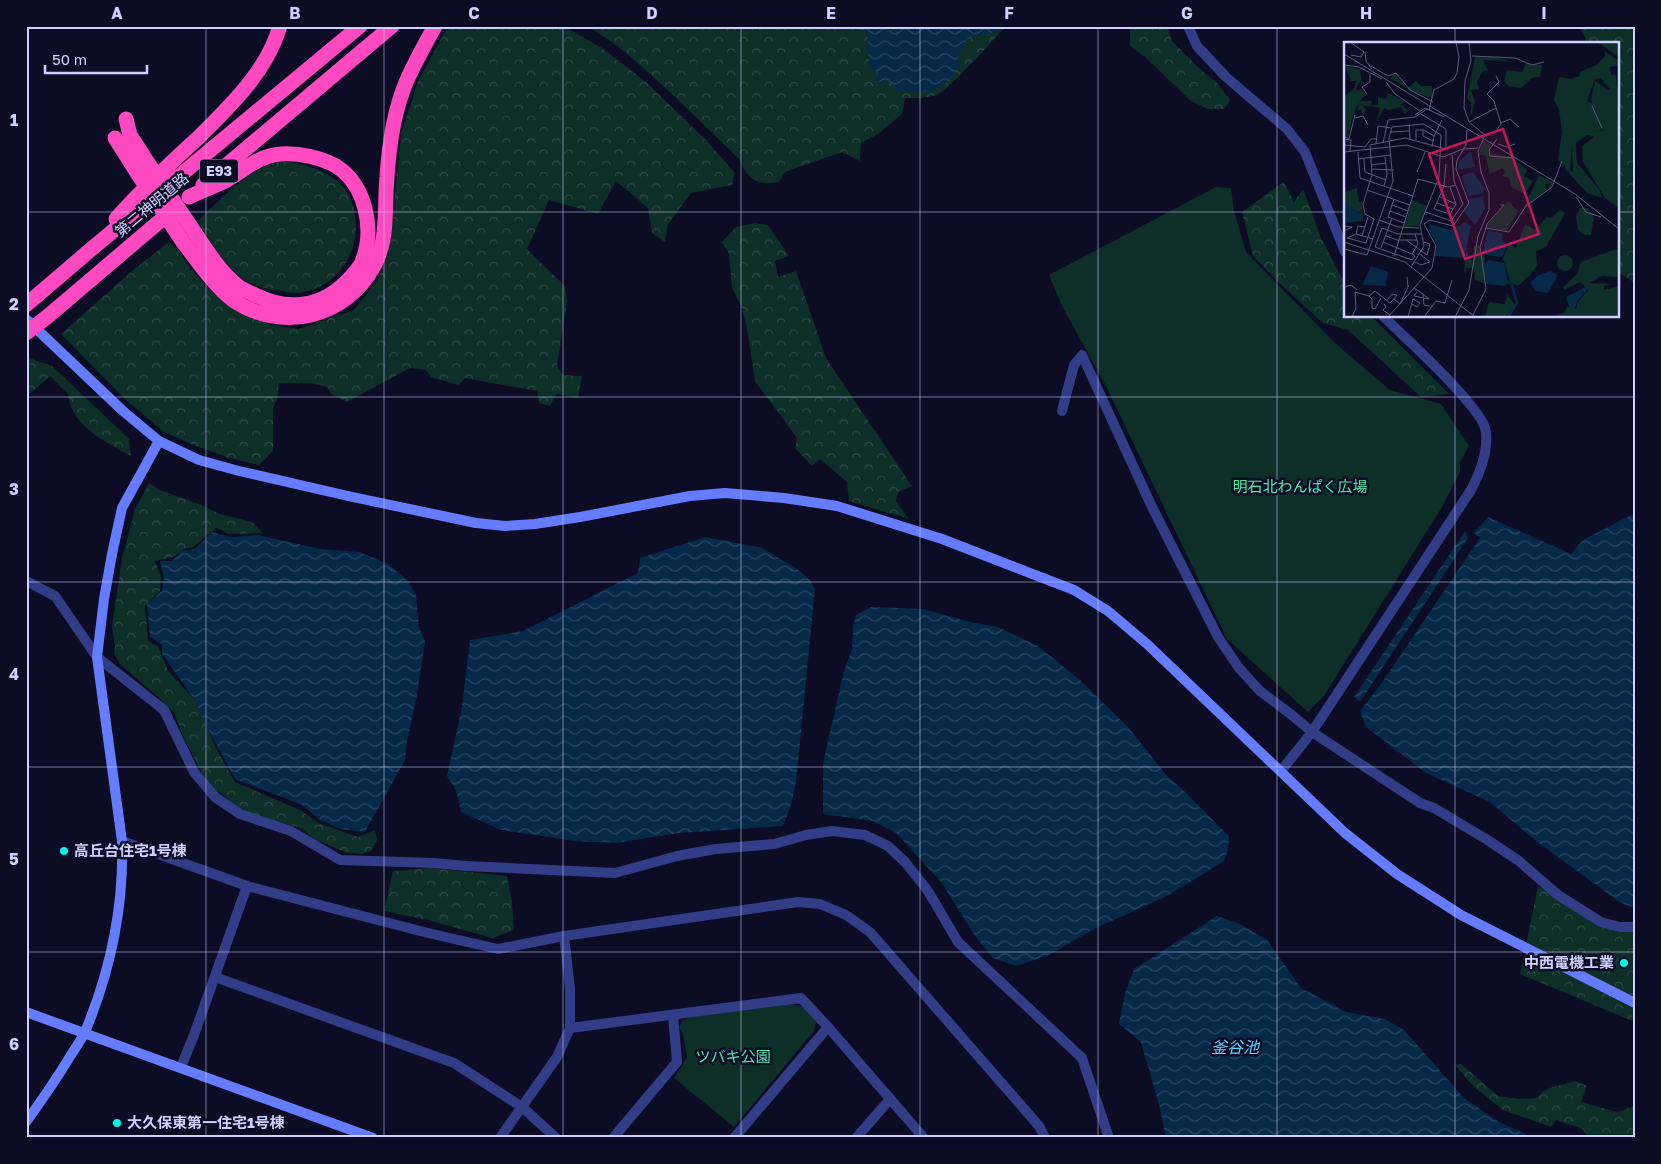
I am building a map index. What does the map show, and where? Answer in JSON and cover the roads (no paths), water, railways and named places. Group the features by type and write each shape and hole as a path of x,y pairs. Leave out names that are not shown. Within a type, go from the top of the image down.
{"highway":[{"path":"89,251 132,201 236,101 255,77 269,52 280,26"},
{"name":"第二神明道路","path":"30,303 89,251 360,26"},
{"name":"第二神明道路","path":"26,334 392,26"},
{"path":"126,119 142,167 183,242 202,268 232,299 254,311 294,318 315,315 337,306 355,292 374,266 381,246 386,219 386,177 394,125 406,82 435,26"},
{"path":"115,138 142,167 196,233 218,266 239,286 269,302 303,305 318,301 336,292 362,262 368,230 366,207 353,182 336,166 309,155 279,154 253,162 226,180 189,197"}],"street":[{"path":"1188,26 1197,46 1226,76 1287,129 1305,152 1344,250"},
{"path":"1281,772 1312,732 1471,490 1480,473 1486,447 1486,431 1482,418 1454,386 1385,318"},
{"path":"26,319 123,411 158,441 199,460 239,471 476,523 505,526 535,524 690,496 725,493 784,498 838,506 942,539 1074,590 1108,611 1147,644 1345,833 1397,874 1461,915 1635,1003"},
{"path":"1062,411 1074,365 1082,355 1152,507 1218,637 1239,668 1260,691 1312,732 1420,803 1434,808 1486,839 1519,861 1558,894 1601,922 1620,927 1635,927"},
{"path":"26,1122 57,1079 84,1033 103,980 117,923 122,841 97,656 104,600 122,508 158,441"},
{"path":"26,581 55,596 97,656 164,710 194,772 215,797 240,814 291,831 340,860 614,873 677,856 716,849 774,844 806,835 832,831 865,835 888,846 906,862 928,891 958,942 1082,1058 1110,1138"},
{"path":"122,841 248,886 428,933 498,949 564,936 798,902 820,904 846,915 870,932 1039,1126 1045,1138"},
{"path":"181,1068 248,886"},
{"path":"500,1138 557,1057 570,1028 570,989 564,936"},
{"path":"215,977 454,1063 522,1107 556,1138"},
{"path":"570,1028 801,998 924,1138"},
{"path":"26,1012 373,1138"},
{"path":"612,1138 677,1062 673,1015"},
{"path":"734,1138 828,1027"},
{"path":"856,1138 890,1098"}],"water":[{"path":"859,26 878,26 894,31 896,26 1001,26 990,33 968,37 956,61 960,66 949,81 930,92 898,91 890,82 881,83 875,80 878,73 868,64 870,58 866,48 868,45 868,33 858,28"},
{"path":"1635,513 1635,908 1621,903 1536,841 1490,802 1426,773 1366,727 1360,711 1381,684 1480,538 1474,533 1488,517 1571,554 1583,540"},
{"path":"1465,531 1468,538 1360,702 1354,697"},
{"path":"212,532 231,537 258,535 320,549 359,552 388,564 406,579 416,594 419,628 425,641 405,760 365,832 341,829 320,820 302,805 235,779 203,720 194,699 162,654 162,644 150,637 147,604 162,591 164,578 160,561 172,561 181,551 195,549"},
{"path":"705,537 762,548 796,568 809,579 815,589 796,782 791,805 783,826 679,833 616,843 574,841 501,830 461,812 456,790 447,776 462,707 470,640 523,631 638,573 640,558"},
{"path":"871,607 923,609 970,622 998,627 1038,646 1080,680 1129,728 1167,776 1229,836 1228,850 1224,861 1171,894 1096,928 1049,955 1016,966 993,958 975,936 941,882 896,833 873,821 823,814 823,763 844,671 852,649 853,626 856,615"},
{"name":"釜谷池","path":"1217,916 1240,924 1267,940 1301,988 1346,1012 1385,1019 1404,1030 1464,1098 1499,1122 1535,1138 1166,1138 1160,1108 1141,1042 1119,1024 1125,993 1134,969"}],"place":[{"name":"高丘台住宅1号棟","path":"64,851"},
{"name":"中西電機工業","path":"1624,963"},
{"name":"大久保東第一住宅1号棟","path":"117,1123"}],"park label":[{"name":"明石北わんぱく広場","path":"1300,487"},
{"name":"ツバキ公園","path":"733,1057"}]}
